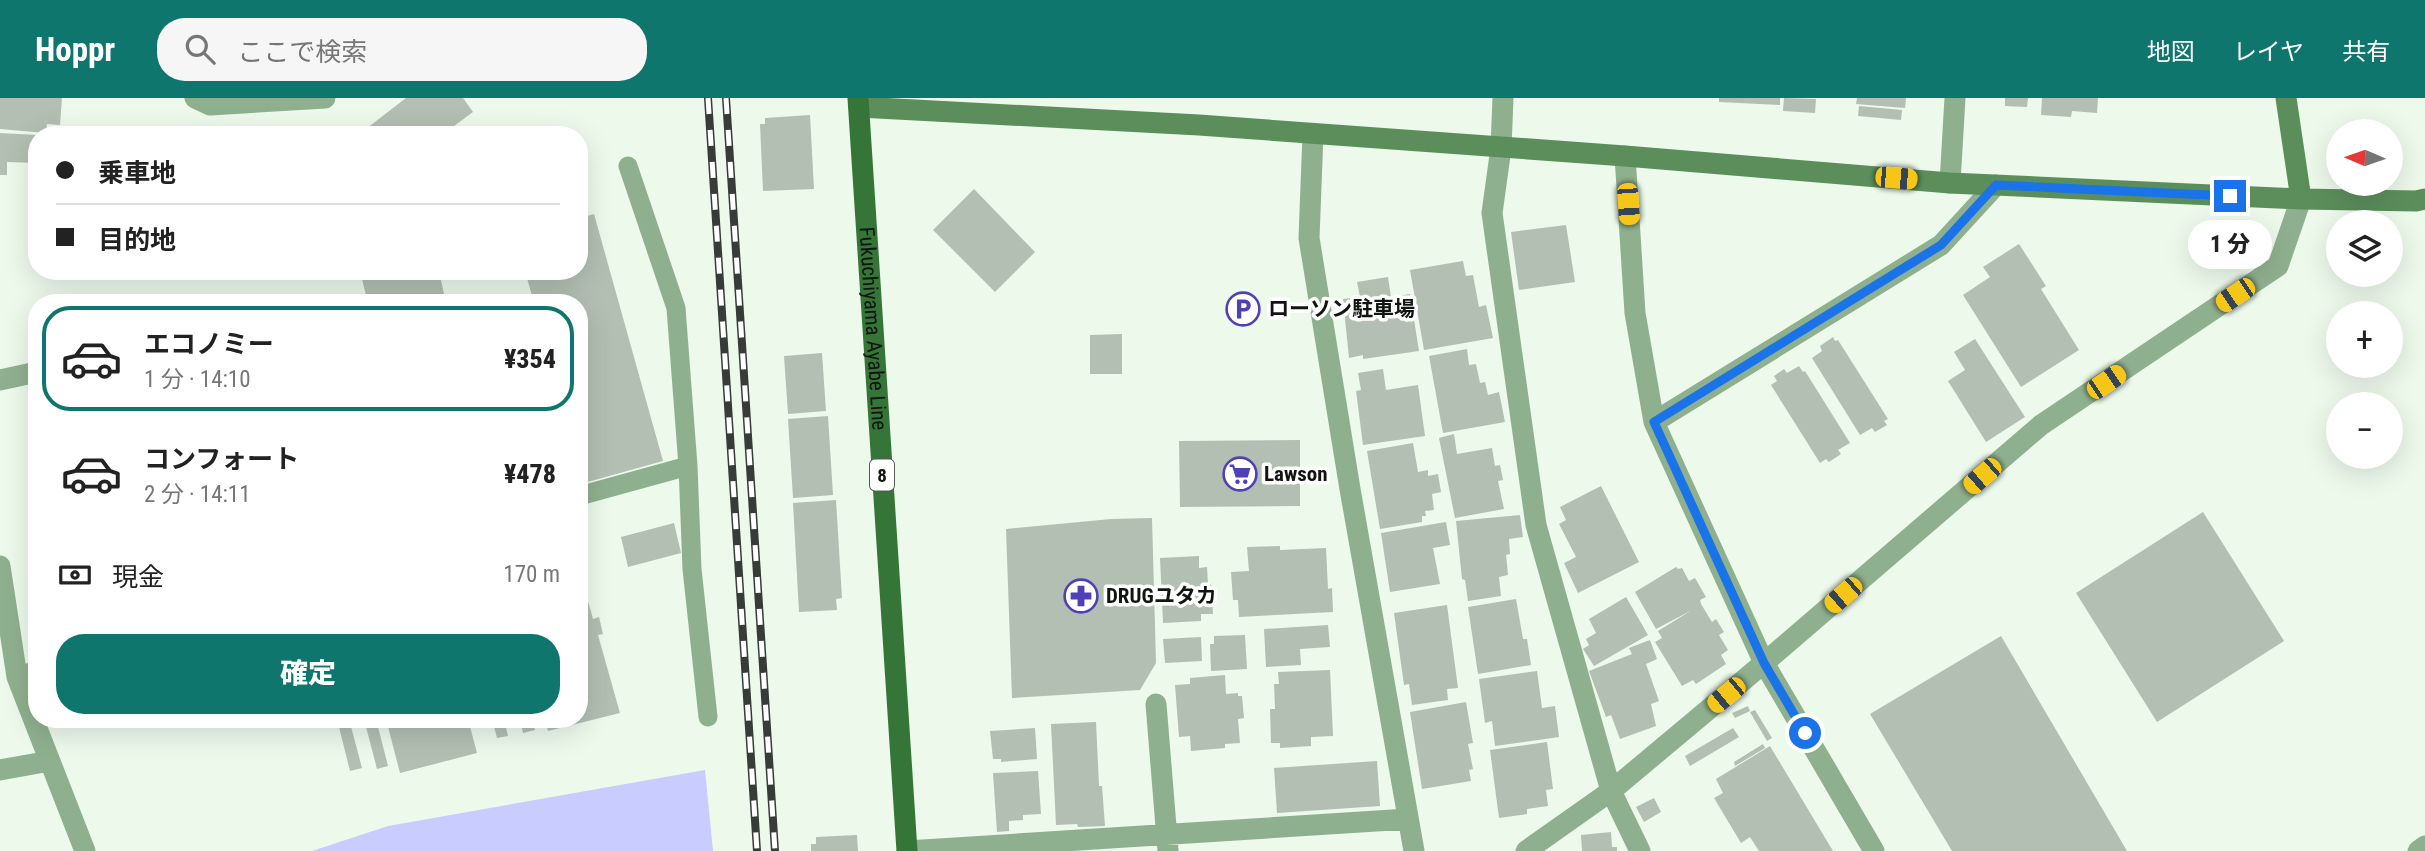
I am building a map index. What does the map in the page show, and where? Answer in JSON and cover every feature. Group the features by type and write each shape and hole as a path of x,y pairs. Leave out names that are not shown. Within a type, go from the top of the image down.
{"main road":[{"name":"Fukuchiyama Ayabe Line","path":"859,103 907,851"}],"street":[{"path":"195,98 211,105 325,98"},
{"path":"1503,98 1501,148 1492,213 1536,525 1611,791 1640,851"},
{"path":"1950,183 1955,98"},
{"path":"1526,851 1611,791 2041,425 2278,266 2301,200 2286,98"},
{"path":"859,103 1625,156 1950,183 2301,200 2425,199"},
{"path":"1313,134 1309,238 1414,851"},
{"path":"1625,156 1635,313 1654,422 1764,663 1874,851"},
{"path":"1654,422 1941,245 1996,185"},
{"path":"0,380 28,374"},
{"path":"0,566 27,673"},
{"path":"1156,704 1167,842"},
{"path":"41,728 50,761 85,851"},
{"path":"0,771 50,761"},
{"path":"907,851 1167,842 1408,819"},
{"path":"2418,851 2425,846"}],"lane":[{"path":"628,166 676,308 688,466 692,569 708,717"},
{"path":"588,494 688,466"}],"shaded area":[{"path":"705,770 713,851 312,851 388,826"}],"building":[{"path":"0,98 62,98 60,125 28,126 28,131 0,129"},
{"path":"406,98 463,98 473,112 454,126 370,126"},
{"path":"1719,98 1780,98 1780,105 1719,102"},
{"path":"1784,98 1816,99 1815,113 1783,111"},
{"path":"1857,98 1906,98 1905,108 1856,104"},
{"path":"2005,98 2028,98 2027,107 2005,106"},
{"path":"2042,98 2098,98 2097,113 2072,111 2071,117 2041,115"},
{"path":"1859,106 1902,110 1901,120 1858,116"},
{"path":"810,115 814,189 763,191 760,124 765,124 765,118"},
{"path":"0,133 28,135 28,163 7,162 7,175 0,175"},
{"path":"974,189 1035,252 995,292 933,230"},
{"path":"594,214 663,461 588,482 588,294 531,294 528,280 588,280 588,216"},
{"path":"1566,225 1575,282 1519,290 1511,232"},
{"path":"2019,244 2046,286 2041,289 2079,350 2021,387 1963,295 1990,277 1983,267"},
{"path":"1463,261 1466,276 1473,275 1479,307 1486,305 1493,338 1424,350 1410,270"},
{"path":"1388,277 1391,297 1410,294 1419,351 1363,359 1363,355 1349,358 1343,299 1360,297 1357,282"},
{"path":"362,280 441,280 444,294 366,294"},
{"path":"1122,334 1122,374 1090,374 1090,335"},
{"path":"1833,337 1835,341 1838,340 1888,419 1884,421 1887,425 1875,432 1872,428 1860,435 1812,358 1822,351 1820,346"},
{"path":"1975,339 2025,417 1986,442 1948,381 1965,370 1954,352"},
{"path":"1467,349 1469,365 1476,364 1480,383 1485,382 1488,395 1499,392 1505,422 1443,433 1429,356"},
{"path":"822,353 826,411 788,414 784,356"},
{"path":"1799,366 1805,371 1850,443 1838,450 1841,454 1829,462 1826,459 1820,463 1771,385 1777,381 1774,376 1784,369 1787,373"},
{"path":"1383,369 1386,390 1418,385 1425,436 1363,445 1356,391 1361,390 1358,373"},
{"path":"828,416 833,495 793,498 788,419"},
{"path":"1454,434 1457,454 1492,448 1495,466 1500,465 1503,480 1498,481 1504,509 1455,518 1439,438"},
{"name":"Lawson","path":"1300,440 1300,506 1180,507 1179,441"},
{"path":"1413,443 1418,472 1428,470 1428,476 1438,474 1441,492 1432,494 1434,510 1425,511 1426,516 1422,516 1422,522 1380,529 1367,451"},
{"path":"1601,486 1639,562 1578,593 1564,563 1576,557 1559,524 1566,520 1560,507"},
{"path":"836,500 842,598 836,599 837,610 799,612 793,503"},
{"path":"2203,512 2284,641 2157,722 2076,593"},
{"path":"1520,515 1523,537 1509,539 1510,554 1506,555 1508,575 1499,577 1501,596 1468,601 1465,580 1462,579 1456,521"},
{"name":"DRUGユタカ","path":"1152,518 1156,663 1140,690 1012,698 1006,529"},
{"path":"1446,522 1450,545 1433,548 1440,584 1390,592 1381,533"},
{"path":"674,523 681,553 628,567 621,537"},
{"path":"1280,546 1280,550 1326,548 1328,589 1332,588 1333,612 1239,617 1238,600 1233,600 1231,572 1249,571 1247,547"},
{"path":"1199,556 1199,568 1207,567 1213,614 1201,614 1201,621 1163,623 1160,558"},
{"path":"1676,567 1682,568 1689,581 1695,578 1706,597 1700,600 1701,604 1712,622 1716,619 1724,632 1719,635 1728,650 1721,655 1726,664 1696,684 1693,680 1682,686 1655,642 1662,638 1658,631 1692,610 1656,629 1635,592"},
{"path":"1626,597 1648,635 1594,666 1583,649 1589,645 1586,639 1596,633 1589,619"},
{"path":"1516,599 1531,665 1478,674 1468,607"},
{"path":"588,601 593,619 599,617 603,634 598,635 620,713 588,721"},
{"path":"1447,605 1458,688 1447,689 1448,700 1412,705 1409,684 1404,685 1394,613"},
{"path":"1328,625 1330,647 1300,649 1301,665 1266,667 1264,629"},
{"path":"1245,635 1247,669 1211,671 1210,644 1214,644 1214,636"},
{"path":"2001,636 2127,851 1952,851 1870,714"},
{"path":"1201,637 1202,661 1165,663 1163,639"},
{"path":"1650,640 1657,659 1646,664 1659,701 1651,704 1656,726 1620,739 1611,715 1606,717 1589,671 1632,654 1629,648"},
{"path":"1330,670 1333,736 1311,737 1311,746 1280,748 1280,743 1271,743 1270,709 1275,709 1274,684 1279,684 1278,672"},
{"path":"1537,671 1542,708 1555,706 1559,737 1495,746 1492,721 1485,723 1479,679"},
{"path":"1225,675 1226,694 1238,693 1238,696 1242,696 1244,718 1238,719 1240,743 1225,744 1225,748 1191,751 1190,736 1179,737 1175,685 1190,684 1190,678"},
{"path":"1466,702 1473,743 1468,744 1473,769 1469,770 1471,781 1422,789 1410,712"},
{"path":"1748,706 1750,711 1735,718 1732,713"},
{"path":"1755,710 1772,738 1767,741 1750,712"},
{"path":"1096,722 1099,786 1102,786 1105,826 1056,825 1051,724"},
{"path":"339,728 351,728 362,768 350,771"},
{"path":"366,728 378,728 388,766 377,769"},
{"path":"388,728 470,728 477,753 400,773"},
{"path":"494,728 506,728 508,736 497,738"},
{"path":"522,728 534,728 535,730 523,733"},
{"path":"1035,728 1037,759 1001,762 1001,759 993,759 990,731"},
{"path":"1733,728 1739,737 1690,766 1685,756"},
{"path":"1547,742 1553,789 1546,790 1548,806 1527,809 1527,814 1499,818 1490,750"},
{"path":"1763,744 1765,748 1735,766 1734,762"},
{"path":"1770,746 1833,851 1759,851 1750,837 1741,843 1714,798 1723,793 1716,779"},
{"path":"1377,761 1380,806 1277,813 1274,768"},
{"path":"1038,771 1041,814 1023,815 1023,820 1009,821 1009,831 997,832 993,773"},
{"path":"1654,798 1661,812 1644,822 1636,807"},
{"path":"1611,832 1612,847 1617,847 1617,851 1582,851 1581,835"},
{"path":"857,835 858,851 811,851 811,844 816,844 816,837"}],"railway":[{"path":"708,98 757,851"},
{"path":"726,98 775,851"}],"place":[{"name":"ローソン駐車場","path":"1243,309"},
{"name":"Lawson","path":"1240,474"},
{"name":"DRUGユタカ","path":"1081,596"}],"route":[{"path":"1805,733 1764,663 1654,422 1941,245 1996,185 2230,196"}]}
